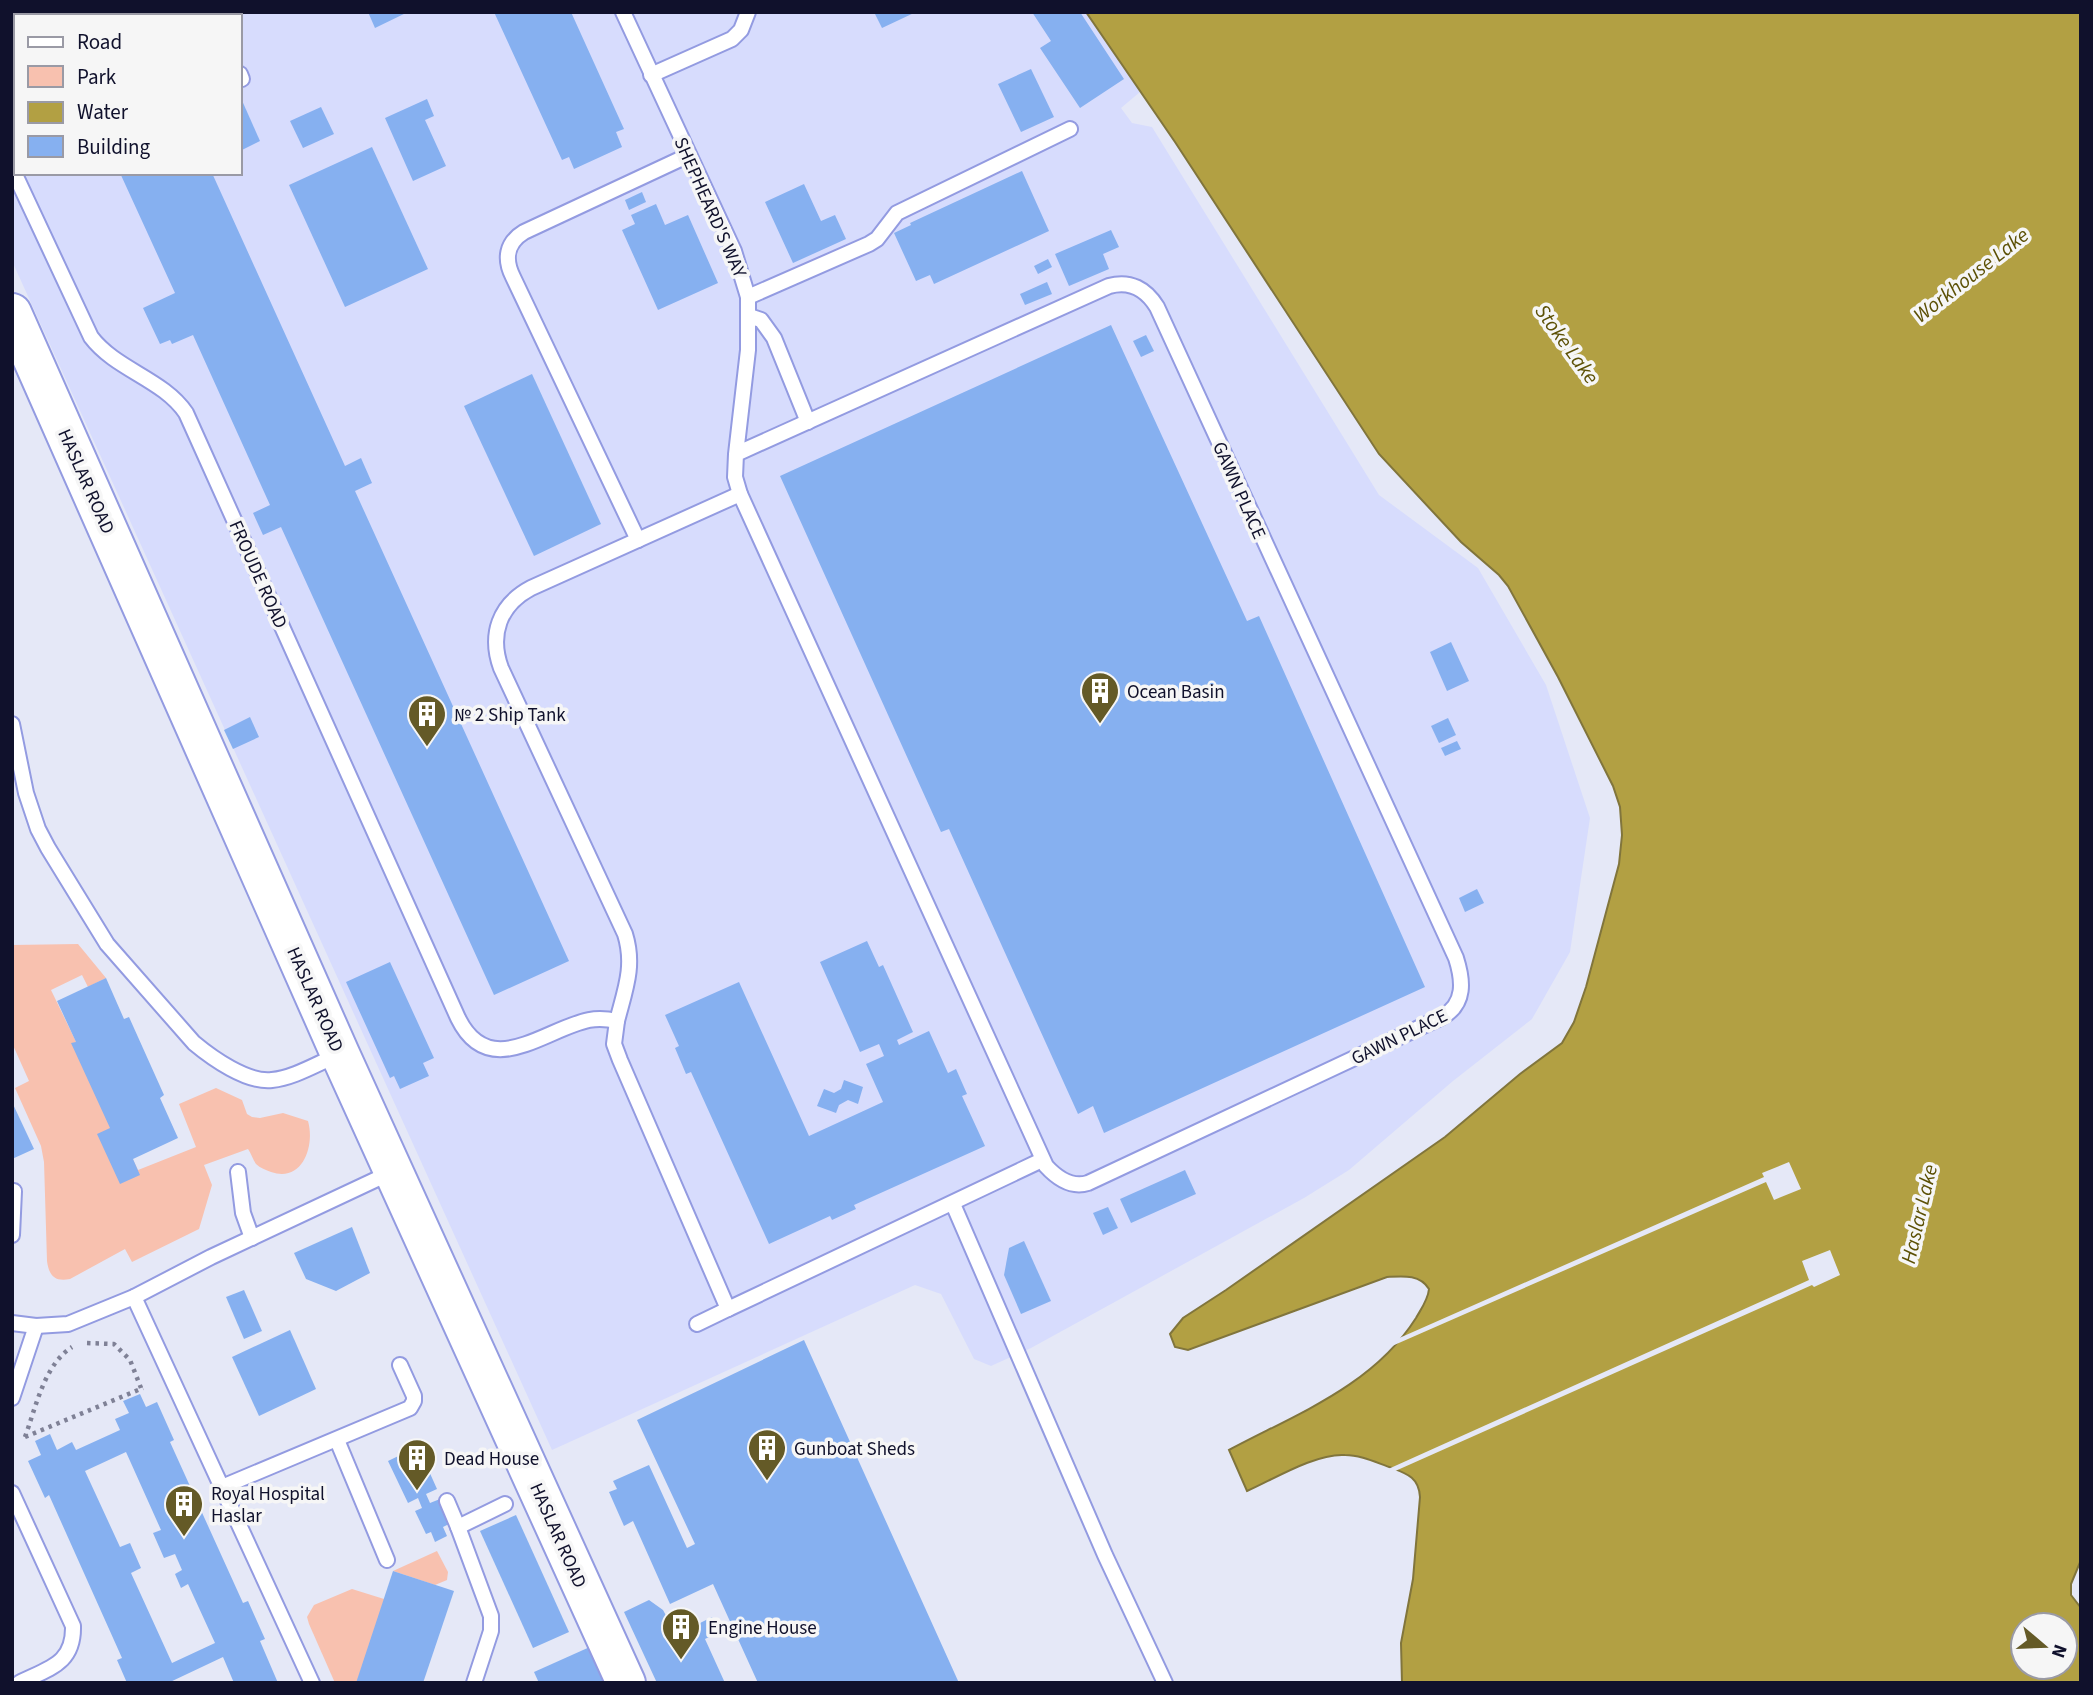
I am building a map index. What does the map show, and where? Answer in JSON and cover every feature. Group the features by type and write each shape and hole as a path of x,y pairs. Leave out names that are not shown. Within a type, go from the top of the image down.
{"street":[{"name":"HASLAR ROAD","path":"12,313 340,1054 626,1683"}],"lane":[{"name":"SHEPHEARD'S WAY","path":"623,12 734,251 748,296 748,351 736,454"},
{"path":"651,75 732,39 741,30 748,12"},
{"path":"748,296 869,244 877,239 897,213 1070,129"},
{"path":"638,540 508,268 507,257 513,240 524,232 690,155"},
{"name":"FROUDE ROAD","path":"15,175 91,337 109,355 172,397 186,413 465,1031 476,1041 507,1049 541,1039 585,1020 617,1021"},
{"name":"GAWN PLACE","path":"1131,285 1149,295 1163,319 1459,967 1461,992 1455,1007 1448,1014 1091,1182 1079,1185 1055,1174 1042,1160 740,494 735,477 736,454 808,422 1109,286 1131,285"},
{"path":"749,316 761,320 774,338 808,422"},
{"path":"728,1309 614,1044 630,967 631,956 625,934 501,668 495,642 501,619 514,598 740,494"},
{"path":"12,724 26,793 38,829 48,848 107,944 194,1044 209,1056 235,1070 267,1080 289,1076 340,1054"},
{"path":"697,1324 1042,1160"},
{"path":"12,1323 36,1326 68,1324 134,1297 393,1171"},
{"path":"238,1172 243,1213 252,1238"},
{"path":"12,1235 14,1191"},
{"path":"953,1204 1105,1555 1166,1683"},
{"path":"134,1297 312,1683"},
{"path":"12,1398 36,1326"},
{"path":"222,1487 405,1410 413,1404 414,1396 400,1365"},
{"path":"337,1440 387,1560"},
{"path":"12,1493 73,1626 71,1650 64,1659 19,1683"},
{"path":"447,1501 491,1616 491,1631 474,1683"},
{"path":"458,1527 505,1504"}],"path":[{"path":"141,1388 130,1360 114,1345 97,1342 77,1345 61,1354 51,1369 25,1437 170,1376"}],"shaded area":[{"path":"12,12 1087,12 1140,92 1121,108 1132,123 1152,127 1379,495 1478,568 1546,685 1590,818 1570,952 1532,1019 1453,1081 1349,1170 1304,1198 1031,1348 991,1366 974,1359 941,1294 915,1285 552,1450 12,261"}],"green space":[{"path":"78,944 106,978 88,987 82,975 51,990 138,1170 196,1147 179,1104 216,1088 242,1100 247,1114 252,1117 283,1113 308,1121 310,1141 304,1160 291,1172 282,1174 261,1168 248,1149 204,1165 212,1185 199,1229 132,1262 125,1249 70,1279 60,1280 51,1274 47,1261 44,1162 41,1146 15,1088 29,1081 12,1043 12,945"},
{"path":"437,1551 448,1572 447,1580 435,1585 393,1571"},
{"path":"352,1589 384,1599 383,1683 335,1683 309,1624 307,1617 314,1605"}],"water":[{"path":"1086,12 2081,12 2081,1560 2071,1584 2071,1595 2081,1608 2081,1683 1402,1683 1401,1643 1413,1579 1420,1497 1415,1481 1403,1472 1369,1460 1351,1455 1334,1455 1308,1462 1247,1491 1229,1450 1332,1396 1356,1380 1398,1342 1426,1301 1429,1289 1416,1278 1387,1277 1188,1350 1175,1347 1170,1334 1183,1318 1445,1137 1520,1074 1562,1043 1574,1022 1586,987 1619,864 1622,835 1620,807 1613,786 1508,586 1461,542 1379,454 1175,142"}],"pier":[{"path":"1789,1162 1801,1189 1774,1200 1766,1182 1392,1346 1397,1339 1764,1177 1762,1173"},
{"path":"1830,1250 1840,1275 1814,1287 1812,1285 1393,1472 1386,1470 1809,1280 1802,1261"}],"building":[{"path":"46,12 139,14 47,14"},
{"path":"148,12 204,14 148,14"},
{"path":"368,12 408,12 375,28"},
{"path":"494,12 571,12 624,129 616,132 622,147 574,169 569,157 562,160"},
{"path":"874,12 916,12 882,28"},
{"path":"1032,12 1080,12 1124,79 1080,108 1040,48 1051,41"},
{"path":"1031,69 1054,117 1021,132 998,84"},
{"path":"427,99 434,116 425,120 446,166 413,181 385,118"},
{"path":"242,100 260,141 242,150"},
{"path":"321,107 334,134 303,148 290,121"},
{"path":"372,147 428,269 345,307 289,185"},
{"path":"1022,171 1049,231 934,284 930,275 916,281 894,233"},
{"name":"№ 2 Ship Tank","path":"121,175 213,175 345,466 361,458 372,483 355,491 569,961 494,995 281,527 263,535 253,513 270,505 193,335 172,344 170,340 160,344 143,308 175,293"},
{"path":"804,184 821,221 835,215 846,239 793,263 765,202"},
{"path":"642,192 646,202 629,210 625,200"},
{"path":"656,204 665,225 688,215 718,283 658,310 622,230 635,224 631,215"},
{"path":"1111,230 1119,247 1103,254 1109,269 1069,286 1055,254"},
{"path":"1048,259 1052,267 1038,274 1034,266"},
{"path":"1047,282 1052,294 1025,305 1020,294"},
{"name":"Ocean Basin","path":"1111,325 1247,621 1259,616 1425,987 1104,1133 1093,1106 1078,1114 949,829 941,832 780,476"},
{"path":"1146,335 1154,351 1141,357 1133,341"},
{"path":"532,374 601,524 534,556 464,406"},
{"path":"1451,642 1469,681 1447,691 1430,652"},
{"path":"250,717 259,737 233,749 224,730"},
{"path":"1448,718 1456,735 1439,743 1431,726"},
{"path":"1457,741 1461,749 1445,756 1441,748"},
{"path":"1477,889 1484,903 1465,912 1459,898"},
{"path":"867,941 879,967 883,965 913,1032 897,1040 899,1045 929,1031 948,1073 956,1069 967,1094 962,1096 985,1146 854,1205 856,1209 832,1220 830,1216 769,1244 691,1072 686,1074 675,1048 679,1046 665,1015 739,982 809,1136 883,1102 866,1064 884,1056 879,1044 860,1052 820,962"},
{"path":"390,962 434,1058 423,1063 429,1076 400,1089 394,1076 390,1078 346,982"},
{"path":"106,978 124,1019 129,1017 164,1095 160,1098 178,1138 133,1159 140,1175 120,1184 97,1134 110,1128 71,1043 76,1042 57,1001"},
{"path":"844,1080 863,1087 858,1104 848,1100 839,1105 836,1113 817,1106 824,1089 834,1093 841,1089"},
{"path":"12,1102 34,1149 12,1159"},
{"path":"1185,1170 1196,1194 1131,1223 1120,1199"},
{"path":"1108,1207 1118,1228 1103,1235 1093,1213"},
{"path":"352,1227 370,1273 336,1291 306,1279 294,1253"},
{"path":"1024,1241 1051,1301 1021,1314 1004,1275 1009,1248"},
{"path":"244,1290 262,1331 244,1339 226,1297"},
{"path":"290,1330 316,1389 259,1416 232,1357"},
{"name":"Gunboat Sheds","path":"804,1340 959,1683 758,1683 713,1584 670,1604 633,1521 624,1526 609,1492 617,1489 613,1481 649,1465 687,1548 695,1544 637,1420"},
{"name":"Royal Hospital Haslar","path":"140,1394 146,1407 157,1402 174,1440 170,1442 243,1603 248,1601 265,1639 260,1641 278,1683 234,1683 223,1657 168,1683 127,1683 117,1660 122,1658 49,1495 45,1498 28,1461 41,1455 35,1441 50,1434 57,1450 72,1442 76,1450 120,1430 115,1419 129,1413 123,1401","holes":["126,1452 161,1530 153,1533 164,1558 175,1554 182,1570 175,1574 181,1588 188,1584 215,1643 172,1663 131,1573 141,1568 130,1543 120,1547 85,1471"]},
{"name":"Dead House","path":"419,1446 420,1450 425,1448 429,1458 424,1460 437,1489 426,1494 430,1503 440,1499 451,1523 443,1527 447,1536 435,1542 431,1532 426,1534 415,1511 422,1508 418,1498 408,1503 388,1461"},
{"path":"516,1515 569,1632 533,1648 480,1531"},
{"path":"393,1571 454,1591 423,1683 356,1683"},
{"name":"Engine House","path":"649,1600 663,1610 670,1623 693,1613 698,1624 712,1617 719,1632 705,1639 725,1683 657,1683 624,1612"},
{"path":"592,1646 609,1683 539,1683 534,1672"}],"place":[{"name":"Ocean Basin","path":"1100,725"},
{"name":"№ 2 Ship Tank","path":"427,748"},
{"name":"Gunboat Sheds","path":"767,1482"},
{"name":"Dead House","path":"417,1492"},
{"name":"Royal Hospital Haslar","path":"184,1538"},
{"name":"Engine House","path":"681,1661"}],"water label":[{"name":"Workhouse Lake","path":"1971,275"},
{"name":"Stoke Lake","path":"1567,344"},
{"name":"Haslar Lake","path":"1919,1214"}]}
